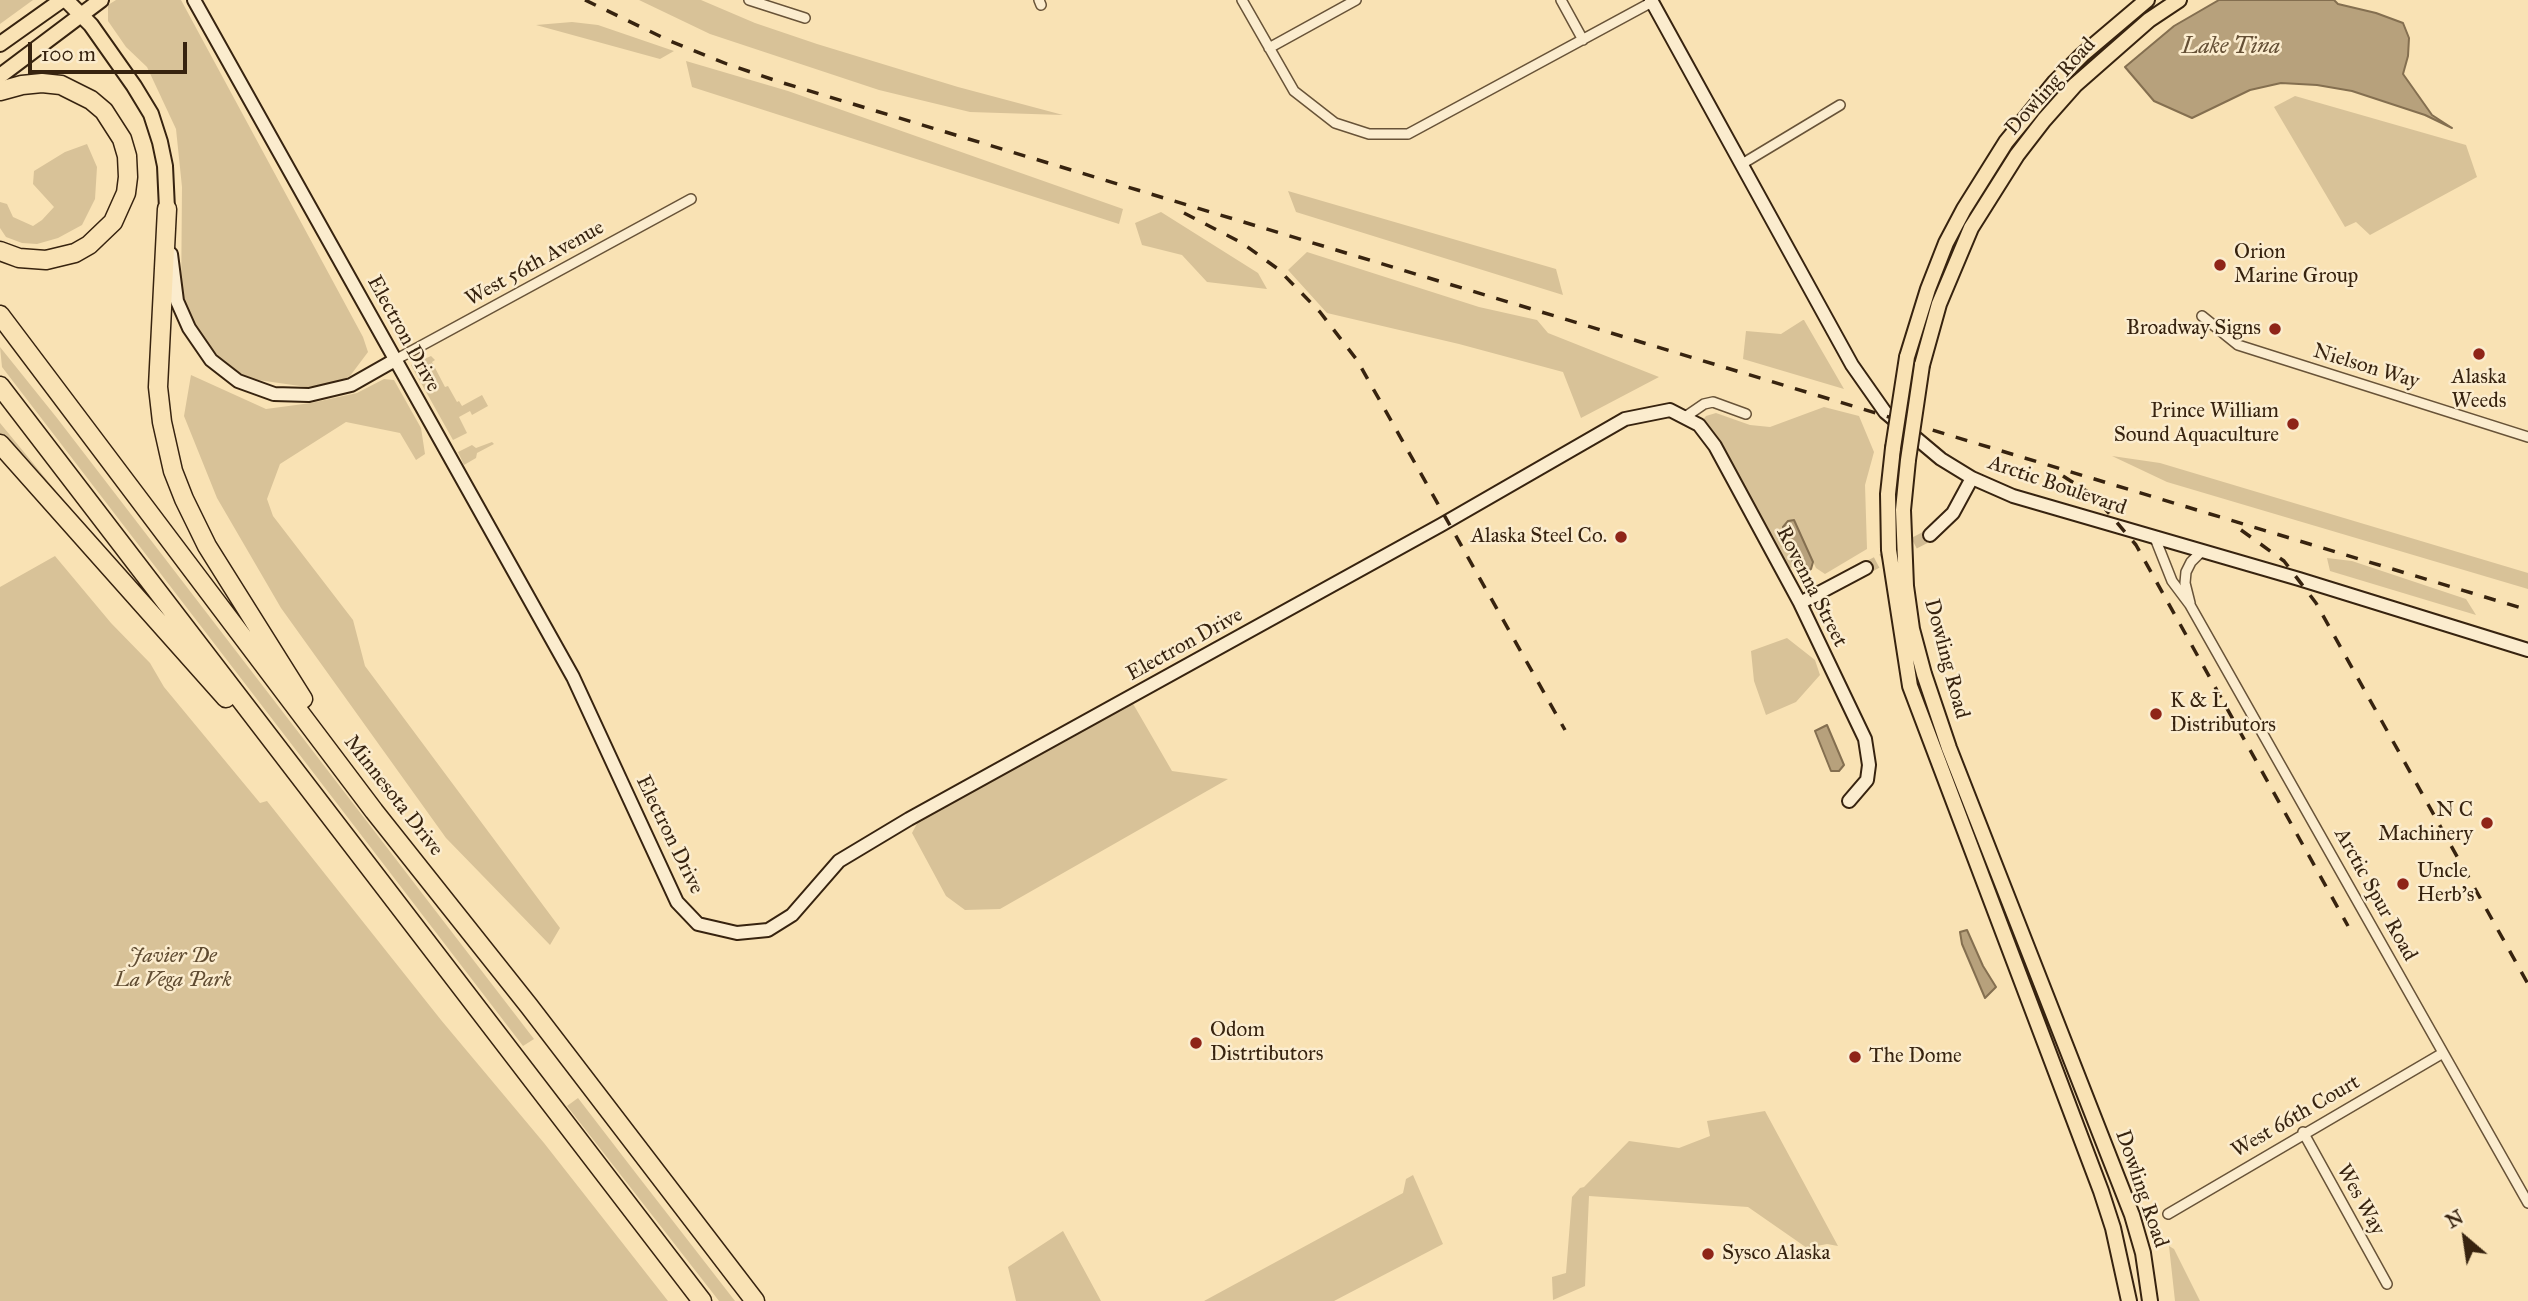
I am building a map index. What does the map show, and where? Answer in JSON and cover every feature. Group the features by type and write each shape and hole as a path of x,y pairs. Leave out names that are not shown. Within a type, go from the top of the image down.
{"highway":[{"path":"0,91 42,83 61,85 91,100 109,117 122,139 127,156 128,177 126,193 113,222 89,245 75,253 46,260 19,258 0,251"},
{"path":"167,209 158,387 162,422 173,471 208,546 374,811"},
{"name":"Minnesota Drive","path":"0,315 374,811 529,1006 755,1301"},
{"path":"0,386 702,1301"},
{"path":"0,444 207,676 347,839"}],"main road":[{"path":"0,44 64,0 83,15 151,114 160,142 167,209"},
{"path":"0,76 101,0"},
{"name":"Dowling Road","path":"2129,1301 2113,1227 2101,1191 1910,686 1889,550 1888,494 1892,448 1907,357 1946,243 2006,142 2028,113 2073,64 2147,0"},
{"name":"Dowling Road","path":"2150,1301 2143,1253 2124,1193 1949,748 1924,674 1912,629 1906,586 1903,510 1922,365 1939,304 1971,228 2017,155 2044,120 2084,77 2149,20 2179,0"}],"street":[{"name":"Electron Drive","path":"194,0 573,677 677,902 698,924 737,933 768,930 792,915 839,860 918,813 1429,532 1625,419 1670,410"},
{"path":"749,0 805,19"},
{"path":"1242,0 1294,91 1335,123 1369,134 1408,134 1651,1"},
{"path":"1269,48 1356,0"},
{"path":"1561,0 1583,40"},
{"name":"Arctic Boulevard","path":"1651,1 1852,365 1881,406 1902,428 1941,458 1972,478 2013,496 2528,650"},
{"path":"1742,164 1840,105"},
{"name":"West 56th Avenue","path":"395,360 691,199"},
{"path":"167,209 174,286 181,314 199,346 211,360 238,381 274,394 309,395 351,385 395,360"},
{"name":"Nielson Way","path":"2202,316 2238,345 2528,437"},
{"path":"1685,418 1704,404 1713,402 1746,414"},
{"name":"Rovenna Street","path":"1670,410 1699,425 1715,446 1800,603 1865,739 1869,765 1867,780 1849,800"},
{"path":"1930,535 1953,513 1972,478"},
{"name":"Arctic Spur Road","path":"2155,538 2172,581 2190,605 2528,1203"},
{"name":"Arctic Spur Road","path":"2190,605 2185,583 2186,572 2202,551"},
{"path":"1800,603 1866,568"},
{"name":"West 66th Court","path":"2168,1213 2442,1053"},
{"name":"Wes Way","path":"2303,1132 2387,1284"}],"green space":[{"path":"0,0 33,0 0,24"},
{"path":"116,0 181,0 363,337 368,352 350,376 331,385 307,387 251,379 229,367 209,346 181,304 182,187 176,129 147,67 126,47 108,21 108,5"},
{"path":"639,0 701,0 755,23 817,44 958,87 1063,115 970,112 879,90 710,34"},
{"path":"572,22 598,25 674,51 660,59 536,25"},
{"path":"686,61 788,91 1123,209 1119,224 692,87"},
{"path":"2295,96 2466,145 2477,177 2370,235 2356,222 2345,227 2274,107"},
{"path":"87,144 97,167 95,199 82,225 58,238 37,244 22,243 6,237 0,228 0,202 7,204 13,217 33,226 42,220 54,207 33,184 34,171 65,152"},
{"path":"1288,191 1556,269 1563,295 1296,212"},
{"path":"1161,212 1258,273 1267,289 1207,282 1182,255 1142,245 1135,223"},
{"path":"1307,252 1479,307 1537,320 1548,333 1659,377 1581,418 1563,372 1327,313 1288,270"},
{"path":"1804,320 1844,389 1743,359 1746,331 1781,334"},
{"path":"0,347 534,1039 523,1046 2,367"},
{"path":"431,356 445,387 448,386 457,402 462,406 482,395 488,406 472,415 470,411 459,417 467,433 453,440 411,365"},
{"path":"191,375 266,409 357,393 384,379 394,380 421,428 425,454 416,460 400,433 346,422 280,464 267,499 273,516 353,620 365,666 560,928 550,945 446,838 281,608 217,498 184,416"},
{"path":"1824,407 1859,416 1874,452 1865,485 1867,549 1825,574 1816,568 1794,521 1783,527 1794,566 1787,570 1720,443 1702,421 1706,416 1716,413 1750,425 1770,427"},
{"path":"0,423 60,496 117,568 0,435"},
{"path":"492,442 494,444 477,453 476,458 464,465 458,452 472,445 476,448"},
{"path":"2112,456 2160,463 2528,573 2528,589 2167,482"},
{"name":"Javier De La Vega Park","path":"55,556 111,623 150,663 164,687 260,803 267,801 441,1020 544,1143 668,1301 0,1301 0,587"},
{"path":"2327,558 2352,561 2466,599 2476,615 2330,571"},
{"path":"1787,638 1815,660 1820,675 1796,702 1766,715 1754,681 1751,651"},
{"path":"1132,702 1172,771 1228,779 1000,909 965,910 946,896 912,833 921,816"},
{"path":"578,1098 735,1301 719,1301 567,1106"},
{"path":"1765,1111 1838,1246 1827,1244 1807,1248 1748,1207 1589,1196 1585,1286 1553,1300 1552,1277 1566,1273 1572,1197 1629,1141 1679,1148 1710,1136 1707,1121"},
{"path":"1413,1175 1443,1244 1334,1301 1204,1301 1403,1193 1406,1179"},
{"path":"1063,1231 1101,1301 1016,1301 1008,1267"},
{"path":"2169,1246 2174,1249 2200,1301 2175,1301"}],"water":[{"name":"Lake Tina","path":"2219,0 2334,0 2338,4 2403,23 2409,38 2403,74 2432,115 2452,128 2425,115 2352,91 2317,85 2281,83 2250,90 2192,118 2154,101 2125,67 2174,26"},
{"path":"1794,520 1813,562 1811,569 1802,576 1794,566 1783,527 1788,521"},
{"path":"1827,725 1844,765 1839,771 1831,771 1815,731"},
{"path":"1967,930 1996,987 1985,998 1962,944 1960,932"}],"tunnel":[{"path":"1866,568 1930,535"}],"railway":[{"path":"585,0 670,41 780,82 2528,610"},
{"path":"1184,213 1242,243 1278,269 1320,312 1357,360 1565,730"},
{"path":"2063,476 2102,505 2136,545 2348,926"},
{"path":"2241,530 2284,561 2316,603 2528,984"}],"place":[{"name":"Orion Marine Group","path":"2220,265"},
{"name":"Broadway Signs","path":"2275,329"},
{"name":"Alaska Weeds","path":"2479,354"},
{"name":"Prince William Sound Aquaculture","path":"2293,424"},
{"name":"Alaska Steel Co.","path":"1621,537"},
{"name":"K & L Distributors","path":"2156,714"},
{"name":"N C Machinery","path":"2487,823"},
{"name":"Uncle Herb's","path":"2403,884"},
{"name":"Odom Distrtibutors","path":"1196,1043"},
{"name":"The Dome","path":"1855,1057"},
{"name":"Sysco Alaska","path":"1708,1254"}]}
